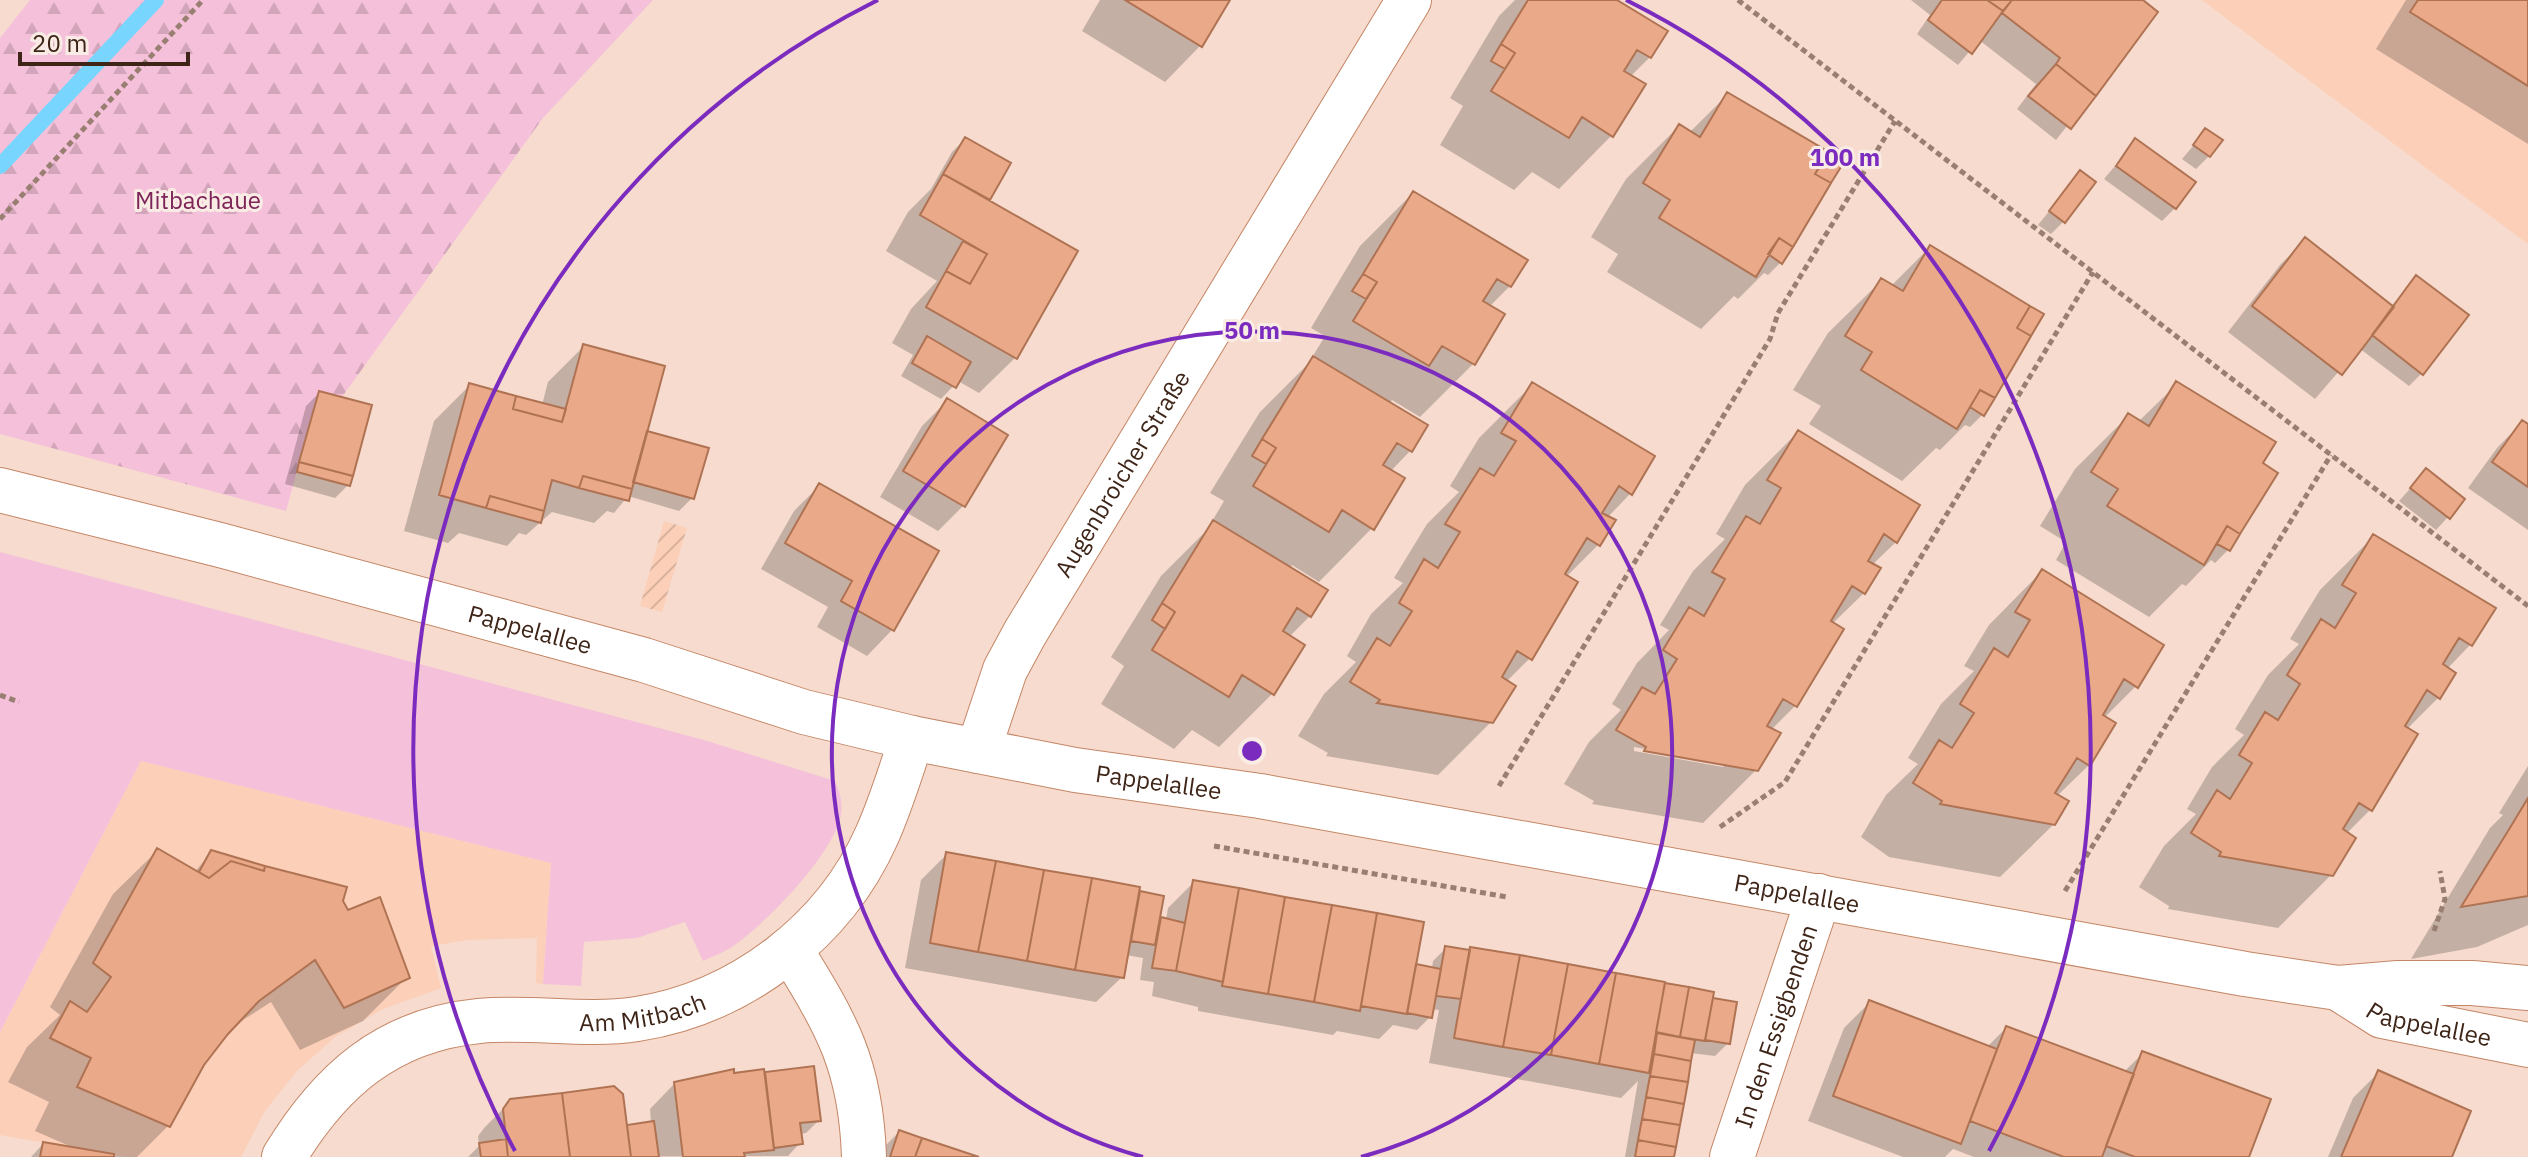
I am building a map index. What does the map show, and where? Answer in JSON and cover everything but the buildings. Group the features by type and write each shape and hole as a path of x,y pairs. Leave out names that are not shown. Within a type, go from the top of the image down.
{"street":[{"name":"Augenbroicher Straße","path":"978,751 1005,670 1025,633 1409,0"},
{"name":"Pappelallee","path":"0,490 220,545 644,660 804,712 912,738 1075,770 1260,796 2338,988 2398,983 2472,983 2528,988"},
{"name":"Am Mitbach","path":"284,1157 323,1098 356,1069 395,1042 437,1028 480,1021 633,1020 668,1013 732,991 760,974 790,949 834,901 876,837 912,738"},
{"name":"In den Essigbenden","path":"1732,1157 1819,896"},
{"path":"790,949 838,1026 854,1070 863,1116 864,1157"},
{"name":"Pappelallee","path":"2338,988 2382,1016 2528,1045"}],"path":[{"path":"0,219 203,0"},
{"path":"1738,0 2528,606"},
{"path":"1497,788 1770,339 1778,313 1895,121"},
{"path":"1719,829 1785,782 2093,272"},
{"path":"2065,891 2331,455"},
{"path":"0,695 19,702"},
{"path":"1210,845 1508,897"},
{"path":"2430,943 2445,899 2440,871"}],"shaded area":[{"path":"2202,0 2528,0 2528,244 2306,78"},
{"path":"664,521 687,528 662,612 640,606"},
{"path":"141,761 551,863 543,984 536,983 537,938 467,940 431,946 441,988 383,1009 335,1037 297,1071 265,1111 241,1157 127,1157 0,1135 0,1032"}],"green space":[{"name":"Mitbachaue","path":"30,0 653,0 543,118 342,397 319,391 286,511 0,434 0,38"},
{"path":"0,552 704,740 835,781 841,801 839,822 822,854 795,889 729,949 703,961 685,922 637,938 584,942 581,986 543,984 551,863 141,761 0,1032"}],"waterway":[{"path":"0,166 156,0"}]}
